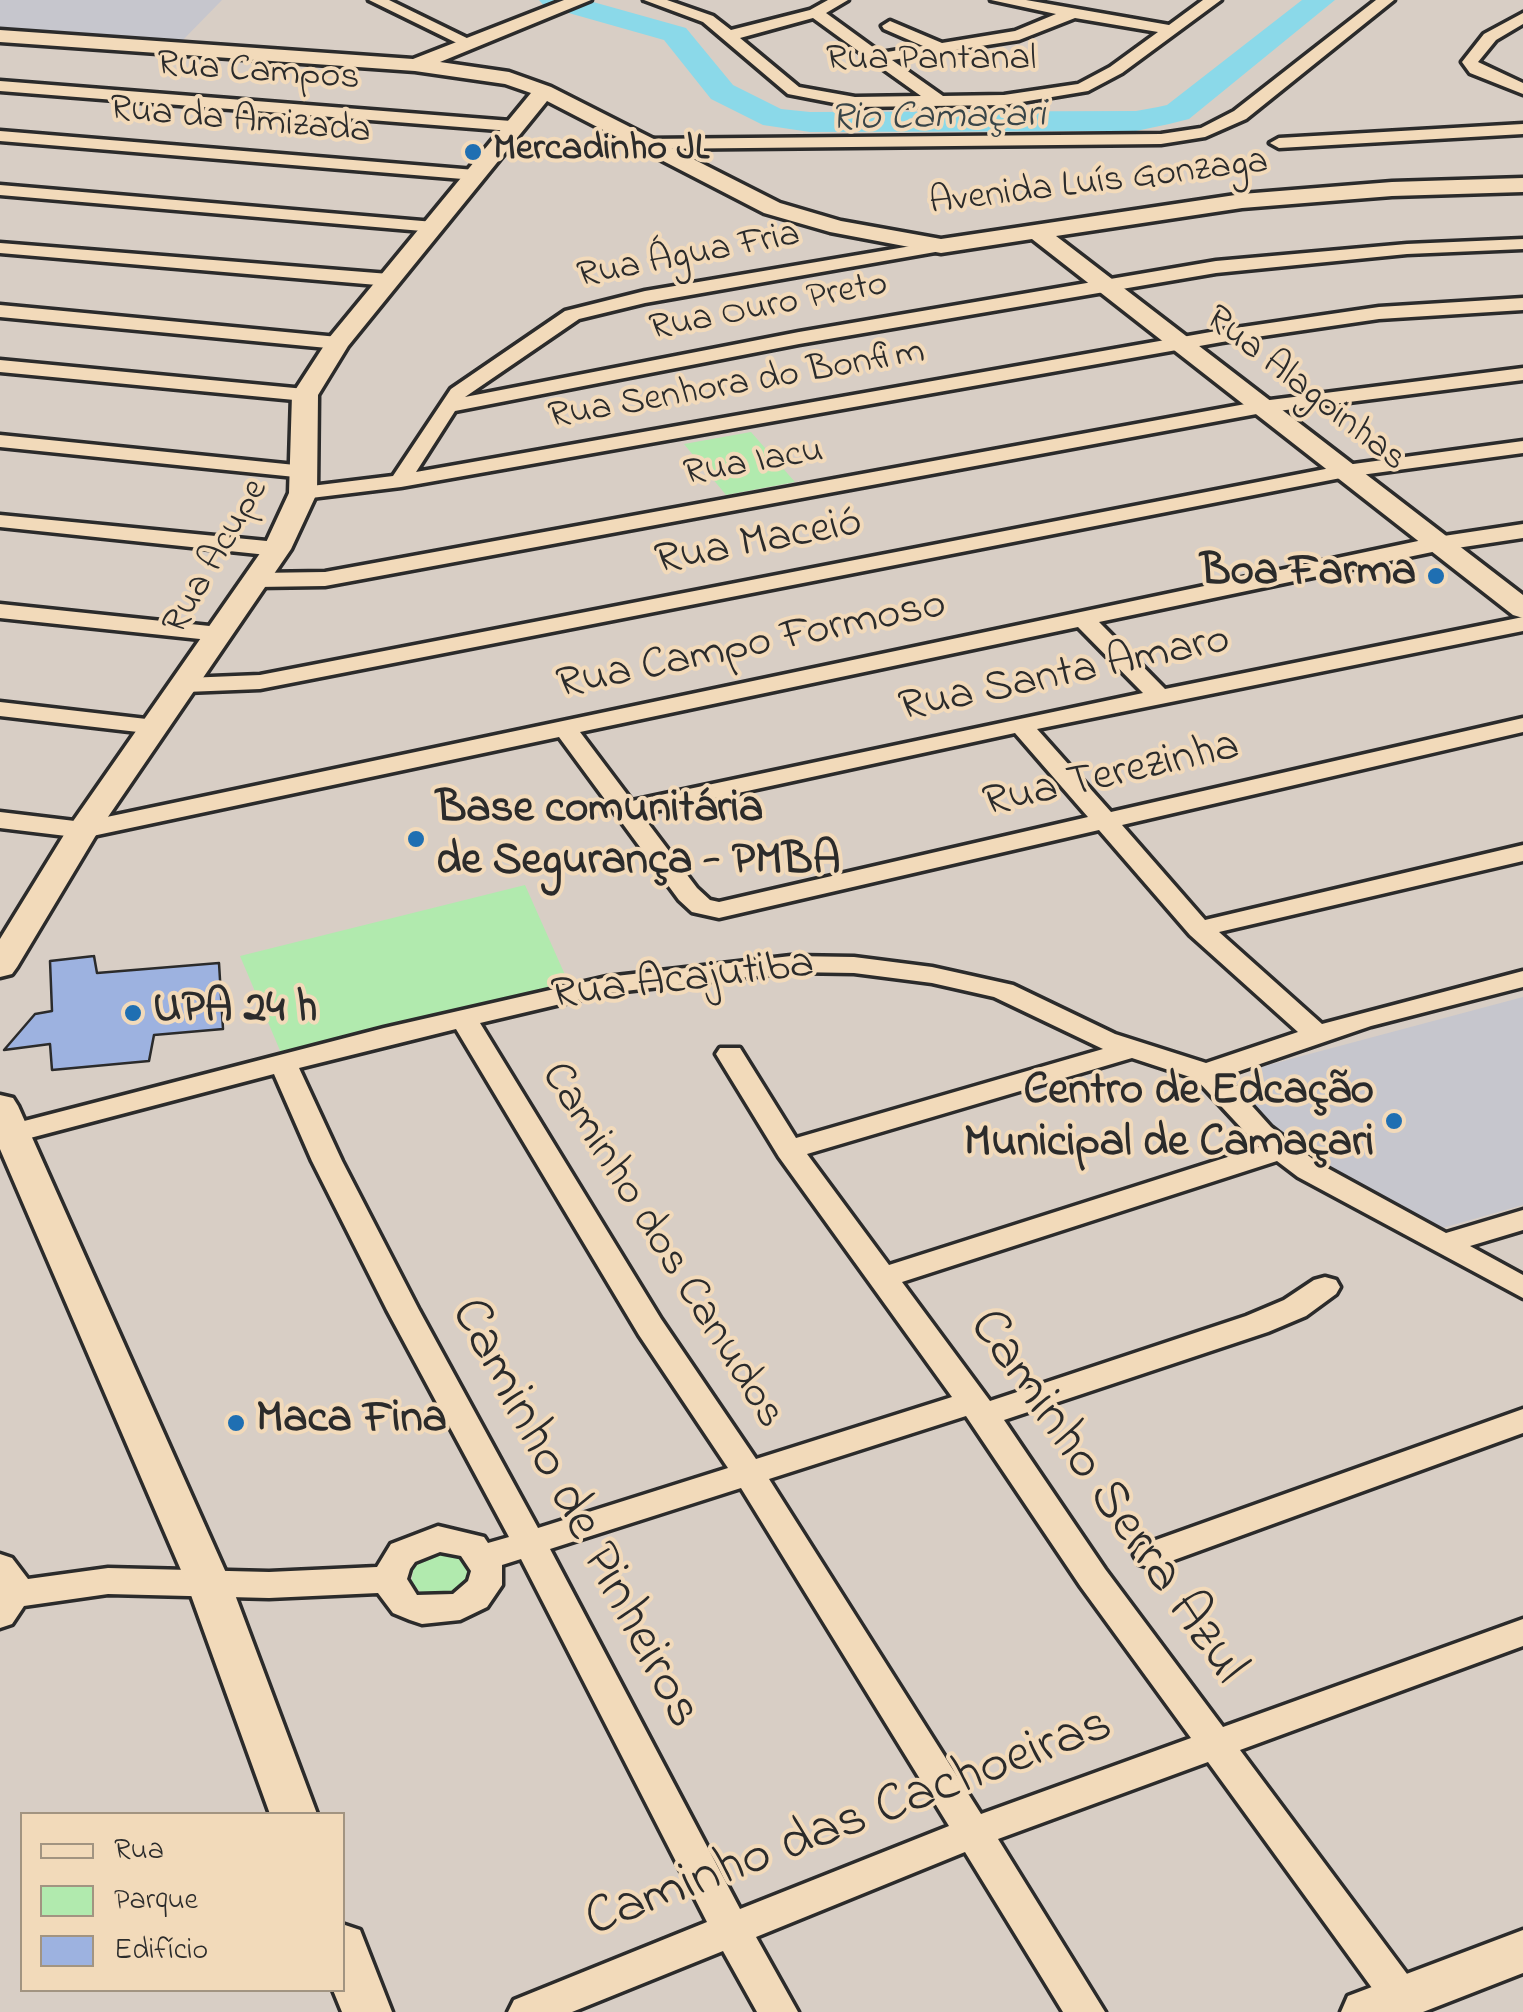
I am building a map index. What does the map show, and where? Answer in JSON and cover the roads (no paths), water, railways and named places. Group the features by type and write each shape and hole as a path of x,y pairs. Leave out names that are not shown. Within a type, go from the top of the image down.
{"street":[{"path":"376,0 469,43"},
{"path":"415,66 580,0"},
{"name":"Rua Pantanal","path":"652,0 700,15 794,92 855,102 1030,98 1082,88 1116,70 1213,0"},
{"path":"728,36 815,14 840,0"},
{"path":"999,0 1066,8 1172,30"},
{"path":"645,144 1161,139 1204,132 1240,115 1386,0"},
{"path":"878,58 1019,34 1066,8"},
{"path":"815,14 940,101"},
{"path":"1523,18 1490,37 1470,62 1476,70 1523,89"},
{"path":"890,26 940,47"},
{"name":"Avenida Luís Gonzaga","path":"0,36 494,74 544,91 772,208 876,235 940,246 1242,200 1523,185"},
{"name":"Rua Campos","path":"0,86 512,126"},
{"path":"0,366 304,394 338,342 544,91"},
{"path":"1279,142 1523,128"},
{"name":"Rua da Amizada","path":"0,136 475,174"},
{"path":"0,190 434,227"},
{"name":"Rua Alagoinhas","path":"1038,233 1523,609"},
{"name":"Rua Ouro Preto","path":"446,406 799,338 1106,285 1282,260 1523,244"},
{"name":"Rua Água Fria","path":"401,481 446,406 476,378 548,329 592,308 940,246"},
{"path":"0,248 389,280"},
{"name":"Rua Senhora do Bonfim","path":"0,441 304,482 401,481 1182,344 1379,314 1523,304"},
{"path":"0,311 338,342"},
{"name":"Rua Iacu","path":"257,580 303,581 361,573 1262,407 1523,374"},
{"name":"Rua Acupe","path":"1,959 82,830 186,685 277,548 304,482 304,394"},
{"name":"Rua Maceió","path":"186,685 278,678 1346,471 1523,447"},
{"path":"0,521 277,548"},
{"name":"Rua Campo Formoso","path":"0,820 82,830 1438,544 1523,531"},
{"path":"0,611 220,634"},
{"path":"1084,621 1161,698"},
{"name":"Rua Santa Amaro","path":"624,810 1523,624"},
{"path":"0,709 155,727"},
{"path":"1022,725 1198,929 1317,1034"},
{"name":"Rua Terezinha","path":"624,810 688,894 701,906 719,910 1523,725"},
{"path":"564,727 624,810"},
{"path":"1198,929 1523,853"},
{"name":"Rua Acajutiba","path":"293,1812 208,1584 5,1120 648,979 819,963 932,975 1003,991 1130,1050 1206,1073 1279,1150 1341,1191 1523,1288"},
{"path":"1206,1073 1317,1034 1523,979"},
{"name":"Caminho dos Canudos","path":"463,1018 650,1327 749,1474 1085,2012"},
{"path":"789,1150 1130,1050"},
{"name":"Caminho Serra Azul","path":"730,1054 789,1150 1214,1744 1384,2005"},
{"name":"Caminho de Pinheiros","path":"283,1062 335,1177 730,1928 778,2012"},
{"path":"882,1278 1279,1150"},
{"path":"1442,1244 1523,1220"},
{"path":"483,1558 749,1474 1257,1324 1295,1308 1324,1287"},
{"path":"1151,1556 1523,1421"},
{"path":"438,1539 472,1546 483,1558 488,1570 485,1585 475,1598 441,1612 422,1611 405,1604 390,1580 404,1553 438,1539"},
{"path":"4,1592 108,1580 208,1584 390,1580"},
{"name":"Caminho das Cachoeiras","path":"528,2012 972,1833 1523,1632"},
{"path":"1384,2005 1523,1952"},
{"path":"345,1953 367,2012"}],"waterway":[{"name":"Rio Camaçari","path":"554,0 675,34 722,92 774,118 810,122 1136,121 1158,117 1178,112 1320,0"}],"place":[{"name":"Mercadinho JL","path":"473,152"},
{"name":"Boa Farma","path":"1436,576"},
{"name":"Base comunitária de Segurança - PMBA","path":"416,839"},
{"name":"UPA 24 h","path":"133,1013"},
{"name":"Centro de Edcação Municipal de Camaçari","path":"1394,1121"},
{"name":"Maca Fina","path":"236,1423"}]}
